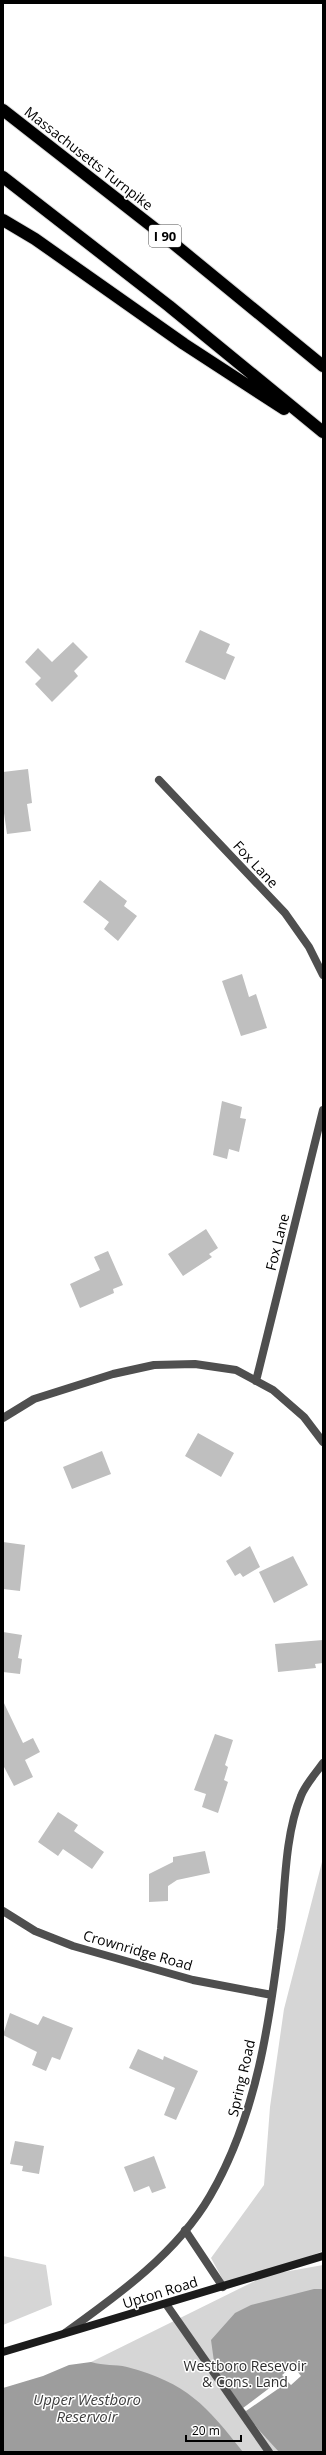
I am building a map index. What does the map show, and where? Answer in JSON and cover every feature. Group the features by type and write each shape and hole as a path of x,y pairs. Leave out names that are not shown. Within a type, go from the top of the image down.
{"highway":[{"name":"Massachusetts Turnpike","path":"3,110 163,235 323,366"},
{"path":"3,177 169,306 323,433"},
{"path":"3,220 35,239 184,344 323,433"}],"main road":[{"name":"Upton Road","path":"3,2352 323,2256"}],"street":[{"name":"Fox Lane","path":"159,780 285,913 309,947 323,974"},
{"name":"Fox Lane","path":"256,1381 323,1110"},
{"path":"3,1418 34,1399 113,1374 154,1365 195,1364 236,1370 273,1390 304,1416 323,1442"},
{"name":"Spring Road","path":"62,2335 125,2288 156,2261 185,2230 209,2197 245,2122 272,1995 291,1835 301,1795 323,1763"},
{"name":"Crownridge Road","path":"3,1911 35,1931 73,1946 193,1980 272,1995"},
{"path":"185,2230 223,2287"},
{"path":"166,2304 269,2452"}],"green space":[{"path":"323,1858 323,2251 228,2289 211,2258 264,2185 270,2107 284,2009"},
{"path":"3,2256 46,2265 52,2305 3,2325"},
{"name":"Westboro Resevoir & Cons. Land","path":"323,2265 323,2452 3,2452 89,2363 267,2275"}],"water":[{"path":"314,2289 323,2289 323,2452 279,2452 258,2429 215,2369 211,2340 235,2313 251,2305"},
{"name":"Upper Westboro Reservoir","path":"91,2362 127,2367 165,2380 194,2398 206,2409 218,2421 243,2452 3,2452 3,2388 43,2376 69,2365"}],"pier":[{"path":"293,2366 301,2376 291,2385 288,2382 246,2411 243,2408 284,2377 282,2375"}],"building":[{"path":"200,630 230,644 226,653 235,657 225,680 185,662"},
{"path":"73,642 88,657 74,671 78,676 52,702 35,684 41,678 25,662 38,648 52,662"},
{"path":"28,769 32,803 27,804 31,831 7,834 3,806 3,772"},
{"path":"100,880 127,901 124,906 137,916 118,941 104,929 109,922 83,902"},
{"path":"242,974 249,997 256,994 267,1028 241,1036 222,981"},
{"path":"222,1101 242,1107 240,1118 246,1119 239,1152 229,1149 227,1159 213,1155"},
{"path":"206,1229 218,1248 209,1254 212,1257 183,1276 168,1254"},
{"path":"108,1251 123,1285 113,1289 114,1293 80,1308 70,1284 100,1270 94,1257"},
{"path":"198,1433 234,1453 221,1477 185,1456"},
{"path":"102,1451 111,1474 72,1489 63,1467"},
{"path":"3,1542 25,1545 20,1591 3,1589"},
{"path":"250,1546 260,1567 243,1577 240,1573 235,1576 226,1561"},
{"path":"293,1556 308,1585 274,1603 259,1572"},
{"path":"3,1632 22,1635 18,1658 22,1659 20,1674 3,1672"},
{"path":"323,1640 323,1663 315,1664 316,1668 278,1672 275,1644"},
{"path":"3,1701 23,1743 33,1738 40,1752 25,1760 33,1777 14,1786 3,1765"},
{"path":"215,1734 233,1740 225,1765 228,1767 224,1780 228,1782 218,1813 202,1807 206,1794 194,1790"},
{"path":"58,1812 78,1825 74,1831 104,1852 92,1869 63,1849 58,1856 38,1842"},
{"path":"205,1851 210,1873 177,1880 168,1886 168,1901 149,1902 149,1874 173,1862 173,1857"},
{"path":"10,2013 38,2025 43,2016 73,2028 60,2060 52,2057 46,2071 32,2065 37,2052 3,2035"},
{"path":"138,2049 163,2060 164,2056 198,2071 176,2120 164,2115 175,2088 129,2068"},
{"path":"15,2141 44,2146 39,2174 22,2171 23,2166 10,2164"},
{"path":"154,2156 166,2188 152,2193 149,2186 134,2192 124,2167"}]}
